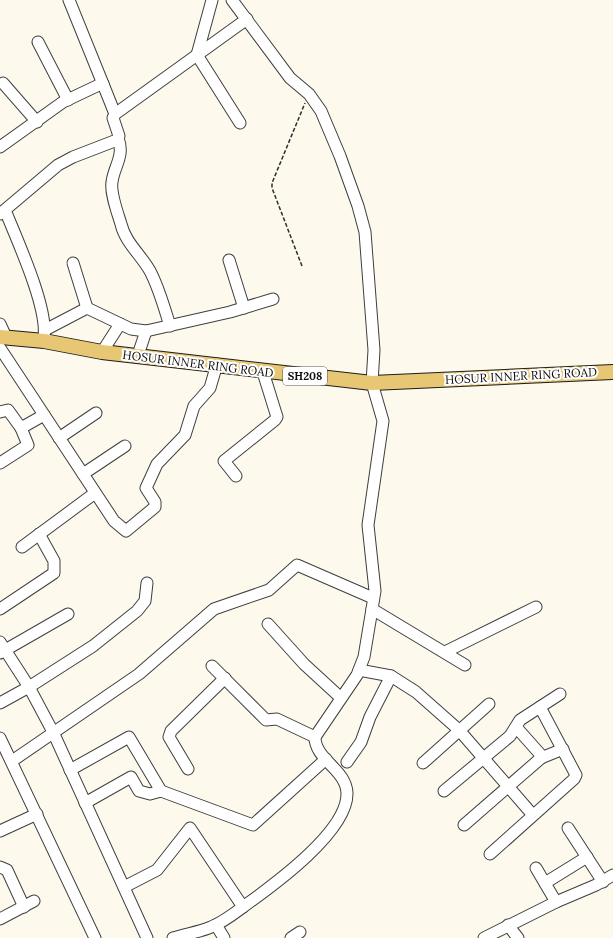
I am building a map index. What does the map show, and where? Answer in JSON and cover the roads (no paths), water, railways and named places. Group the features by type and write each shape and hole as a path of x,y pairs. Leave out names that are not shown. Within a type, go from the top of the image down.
{"main road":[{"name":"HOSUR INNER RING ROAD","path":"2,341 45,335 102,352 217,364 263,372 372,383 613,372"}],"street":[{"path":"69,0 115,114"},
{"path":"212,0 197,55 240,123"},
{"path":"173,938 216,925 243,907 293,869 322,842 337,821 345,803 347,794 345,783 315,744 315,737 359,670 364,657 374,591 368,526 382,421 372,383 374,350 365,232 358,206 321,111 309,94 290,78 248,19 232,0"},
{"path":"170,326 157,285 138,251 123,234 111,185 122,150 113,118 115,114 248,19"},
{"path":"38,42 68,100"},
{"path":"3,83 37,122"},
{"path":"2,142 37,122 68,100 103,84"},
{"path":"87,308 45,335 37,292 2,212 58,165 118,138"},
{"path":"229,260 244,308"},
{"path":"73,263 87,308 131,329 146,331 170,326 244,308 273,299"},
{"path":"0,324 2,341 44,415 114,521 126,531 155,507 155,502 146,488 146,484 157,464 185,435 194,406 210,388 217,364"},
{"path":"102,352 120,324"},
{"path":"138,356 146,331"},
{"path":"236,476 224,461 275,420 277,416 263,372"},
{"path":"0,412 8,410 21,428 28,445 0,463"},
{"path":"59,438 96,413"},
{"path":"21,428 44,415"},
{"path":"83,474 125,446"},
{"path":"22,547 95,493"},
{"path":"0,609 54,573 54,561 39,534"},
{"path":"12,761 139,674 214,609 268,590 297,565 373,604 466,665"},
{"path":"0,703 29,687 93,646 137,611 145,601 147,583"},
{"path":"444,652 536,607"},
{"path":"68,614 2,649 29,687 53,732 147,938"},
{"path":"268,624 304,664 341,698"},
{"path":"212,666 266,720 277,719 315,737"},
{"path":"359,670 391,676 416,692 459,730 532,814"},
{"path":"347,762 361,742 370,717 391,676"},
{"path":"188,769 169,737 171,731 225,678"},
{"path":"444,791 510,736 520,720 560,694"},
{"path":"423,763 489,704"},
{"path":"490,854 532,814 574,778 576,771 540,707"},
{"path":"516,727 540,754 541,758"},
{"path":"70,770 129,737 161,791"},
{"path":"0,738 95,938"},
{"path":"464,825 541,758 563,749"},
{"path":"85,803 131,778 140,791 150,794 161,791 252,825 326,759"},
{"path":"0,831 37,814"},
{"path":"124,887 157,870 190,828 243,907"},
{"path":"568,828 602,882"},
{"path":"545,883 587,857"},
{"path":"0,867 7,870 24,907"},
{"path":"536,868 556,902"},
{"path":"484,938 556,902 602,882 613,875"},
{"path":"0,919 34,901"},
{"path":"216,925 224,938"},
{"path":"508,925 518,938"}]}
